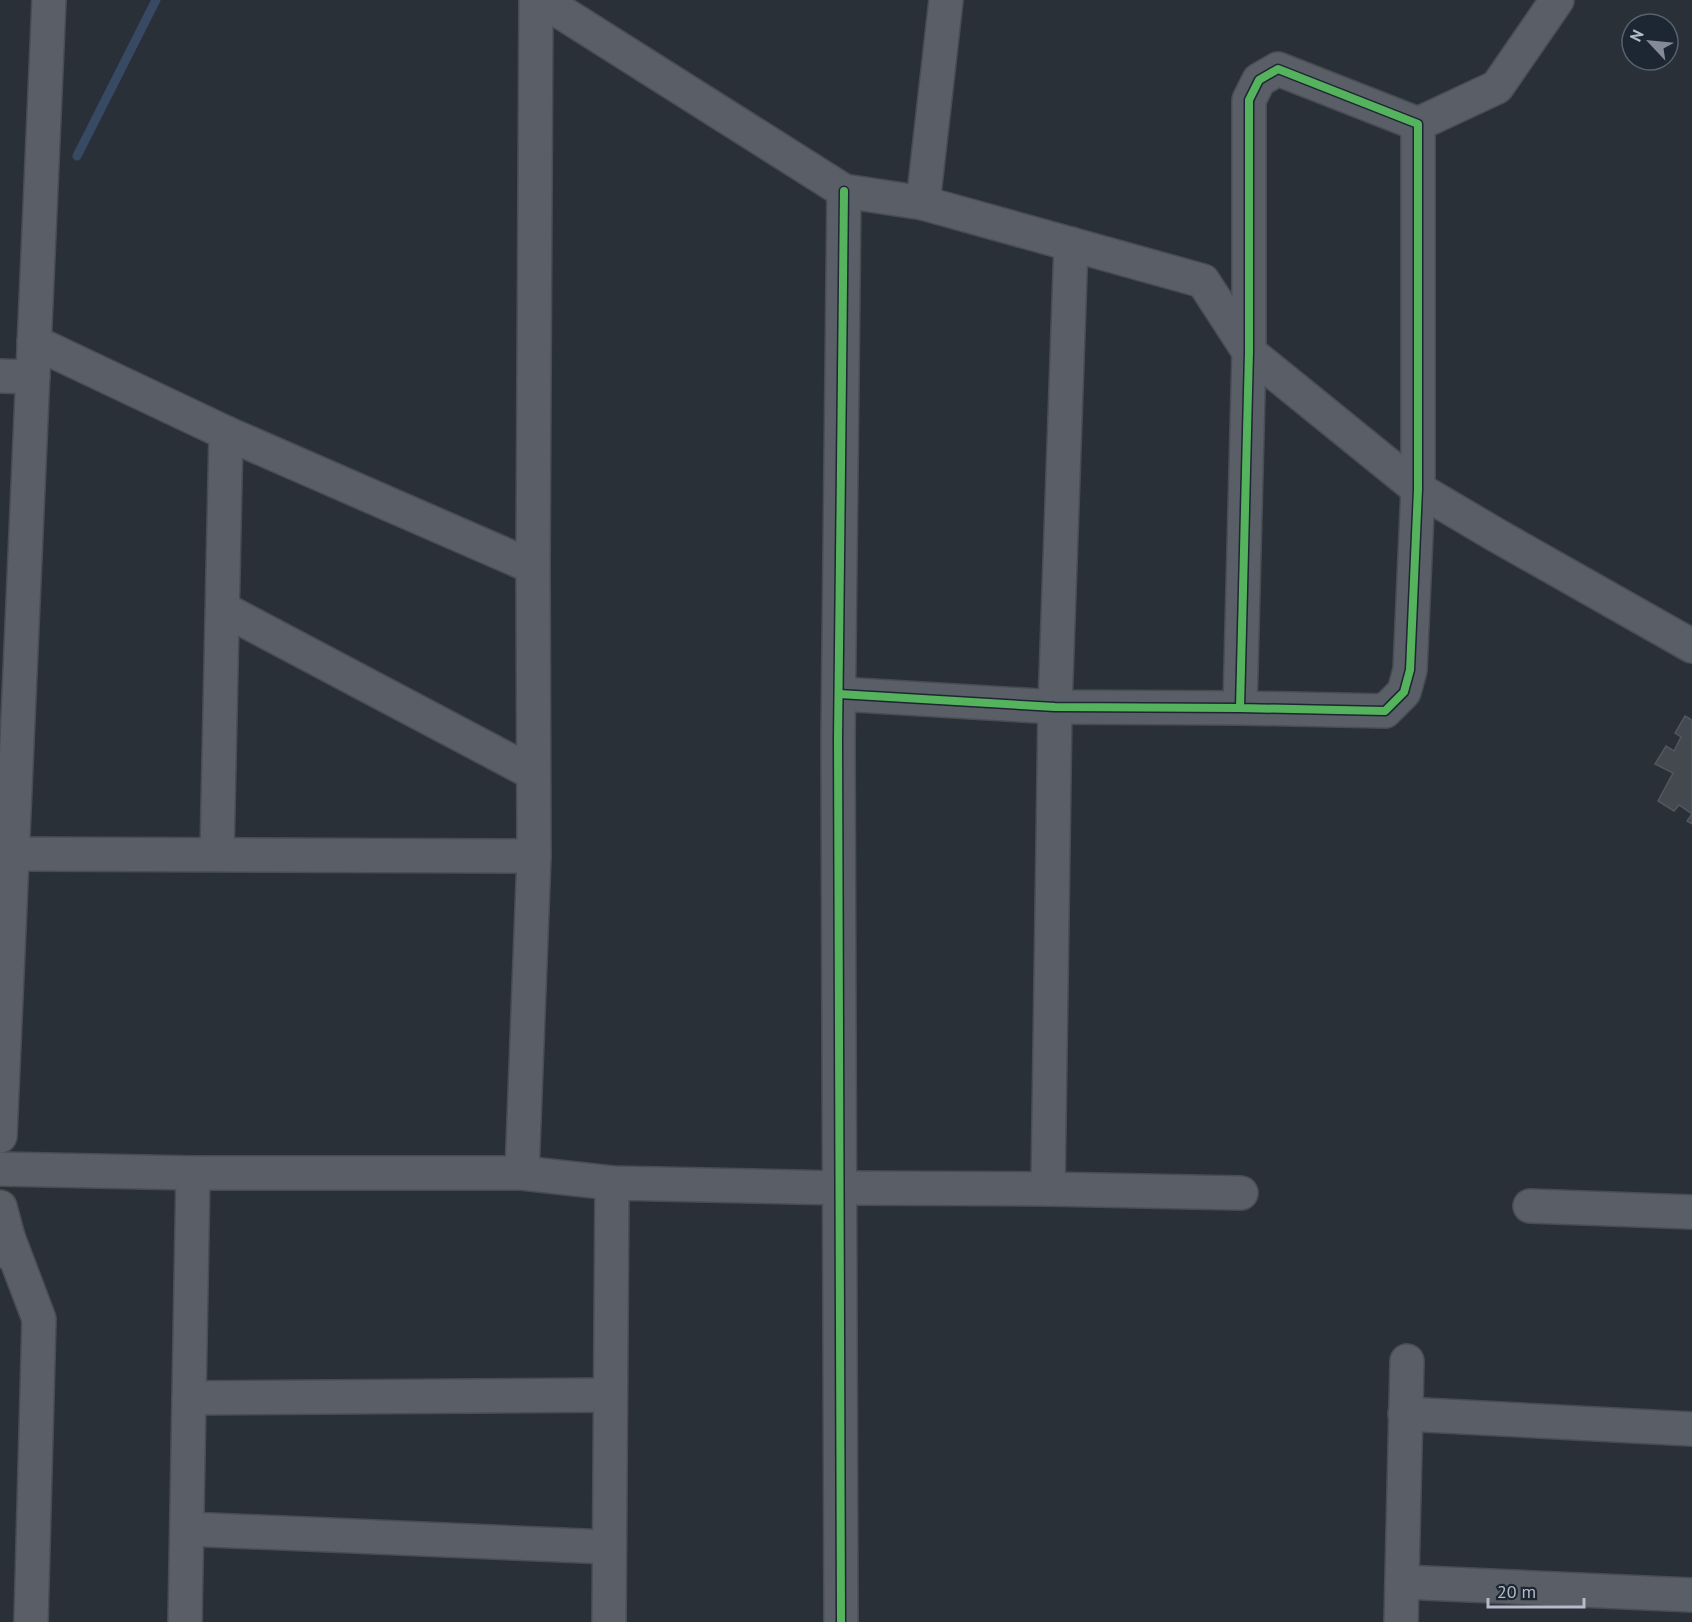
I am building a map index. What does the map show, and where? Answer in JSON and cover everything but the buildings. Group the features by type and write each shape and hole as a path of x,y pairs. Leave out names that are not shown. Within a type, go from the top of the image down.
{"street":[{"path":"0,1136 49,0"},
{"path":"522,1173 534,855 536,0"},
{"path":"542,0 844,191 923,203 1203,281 1250,352 1418,489 1496,536 1692,646"},
{"path":"923,203 946,0"},
{"path":"1240,708 1250,352 1249,100 1259,80 1278,69 1418,124 1497,87 1557,0"},
{"path":"839,694 1055,706 1385,711 1404,692 1410,670 1418,489 1418,124"},
{"path":"841,1622 839,694 844,191"},
{"path":"1048,1189 1055,706 1071,244"},
{"path":"34,342 226,434 533,567"},
{"path":"0,376 33,377"},
{"path":"217,854 226,434"},
{"path":"223,609 533,773"},
{"path":"12,854 534,855"},
{"path":"0,1169 193,1173 522,1173 612,1183 1241,1193"},
{"path":"185,1622 193,1173"},
{"path":"609,1622 612,1183"},
{"path":"1530,1206 1692,1212"},
{"path":"2,1232 39,1319 31,1622"},
{"path":"1401,1622 1407,1361"},
{"path":"189,1398 610,1395"},
{"path":"1405,1414 1692,1429"},
{"path":"187,1529 609,1546"},
{"path":"1402,1582 1692,1595"}],"waterway":[{"path":"77,156 156,0"}],"cycle path":[{"path":"839,694 1055,707 1385,711 1404,692 1410,670 1418,489 1418,124 1278,69 1259,80 1249,100 1249,352 1240,708"},
{"path":"841,1622 838,740 844,191"}]}
